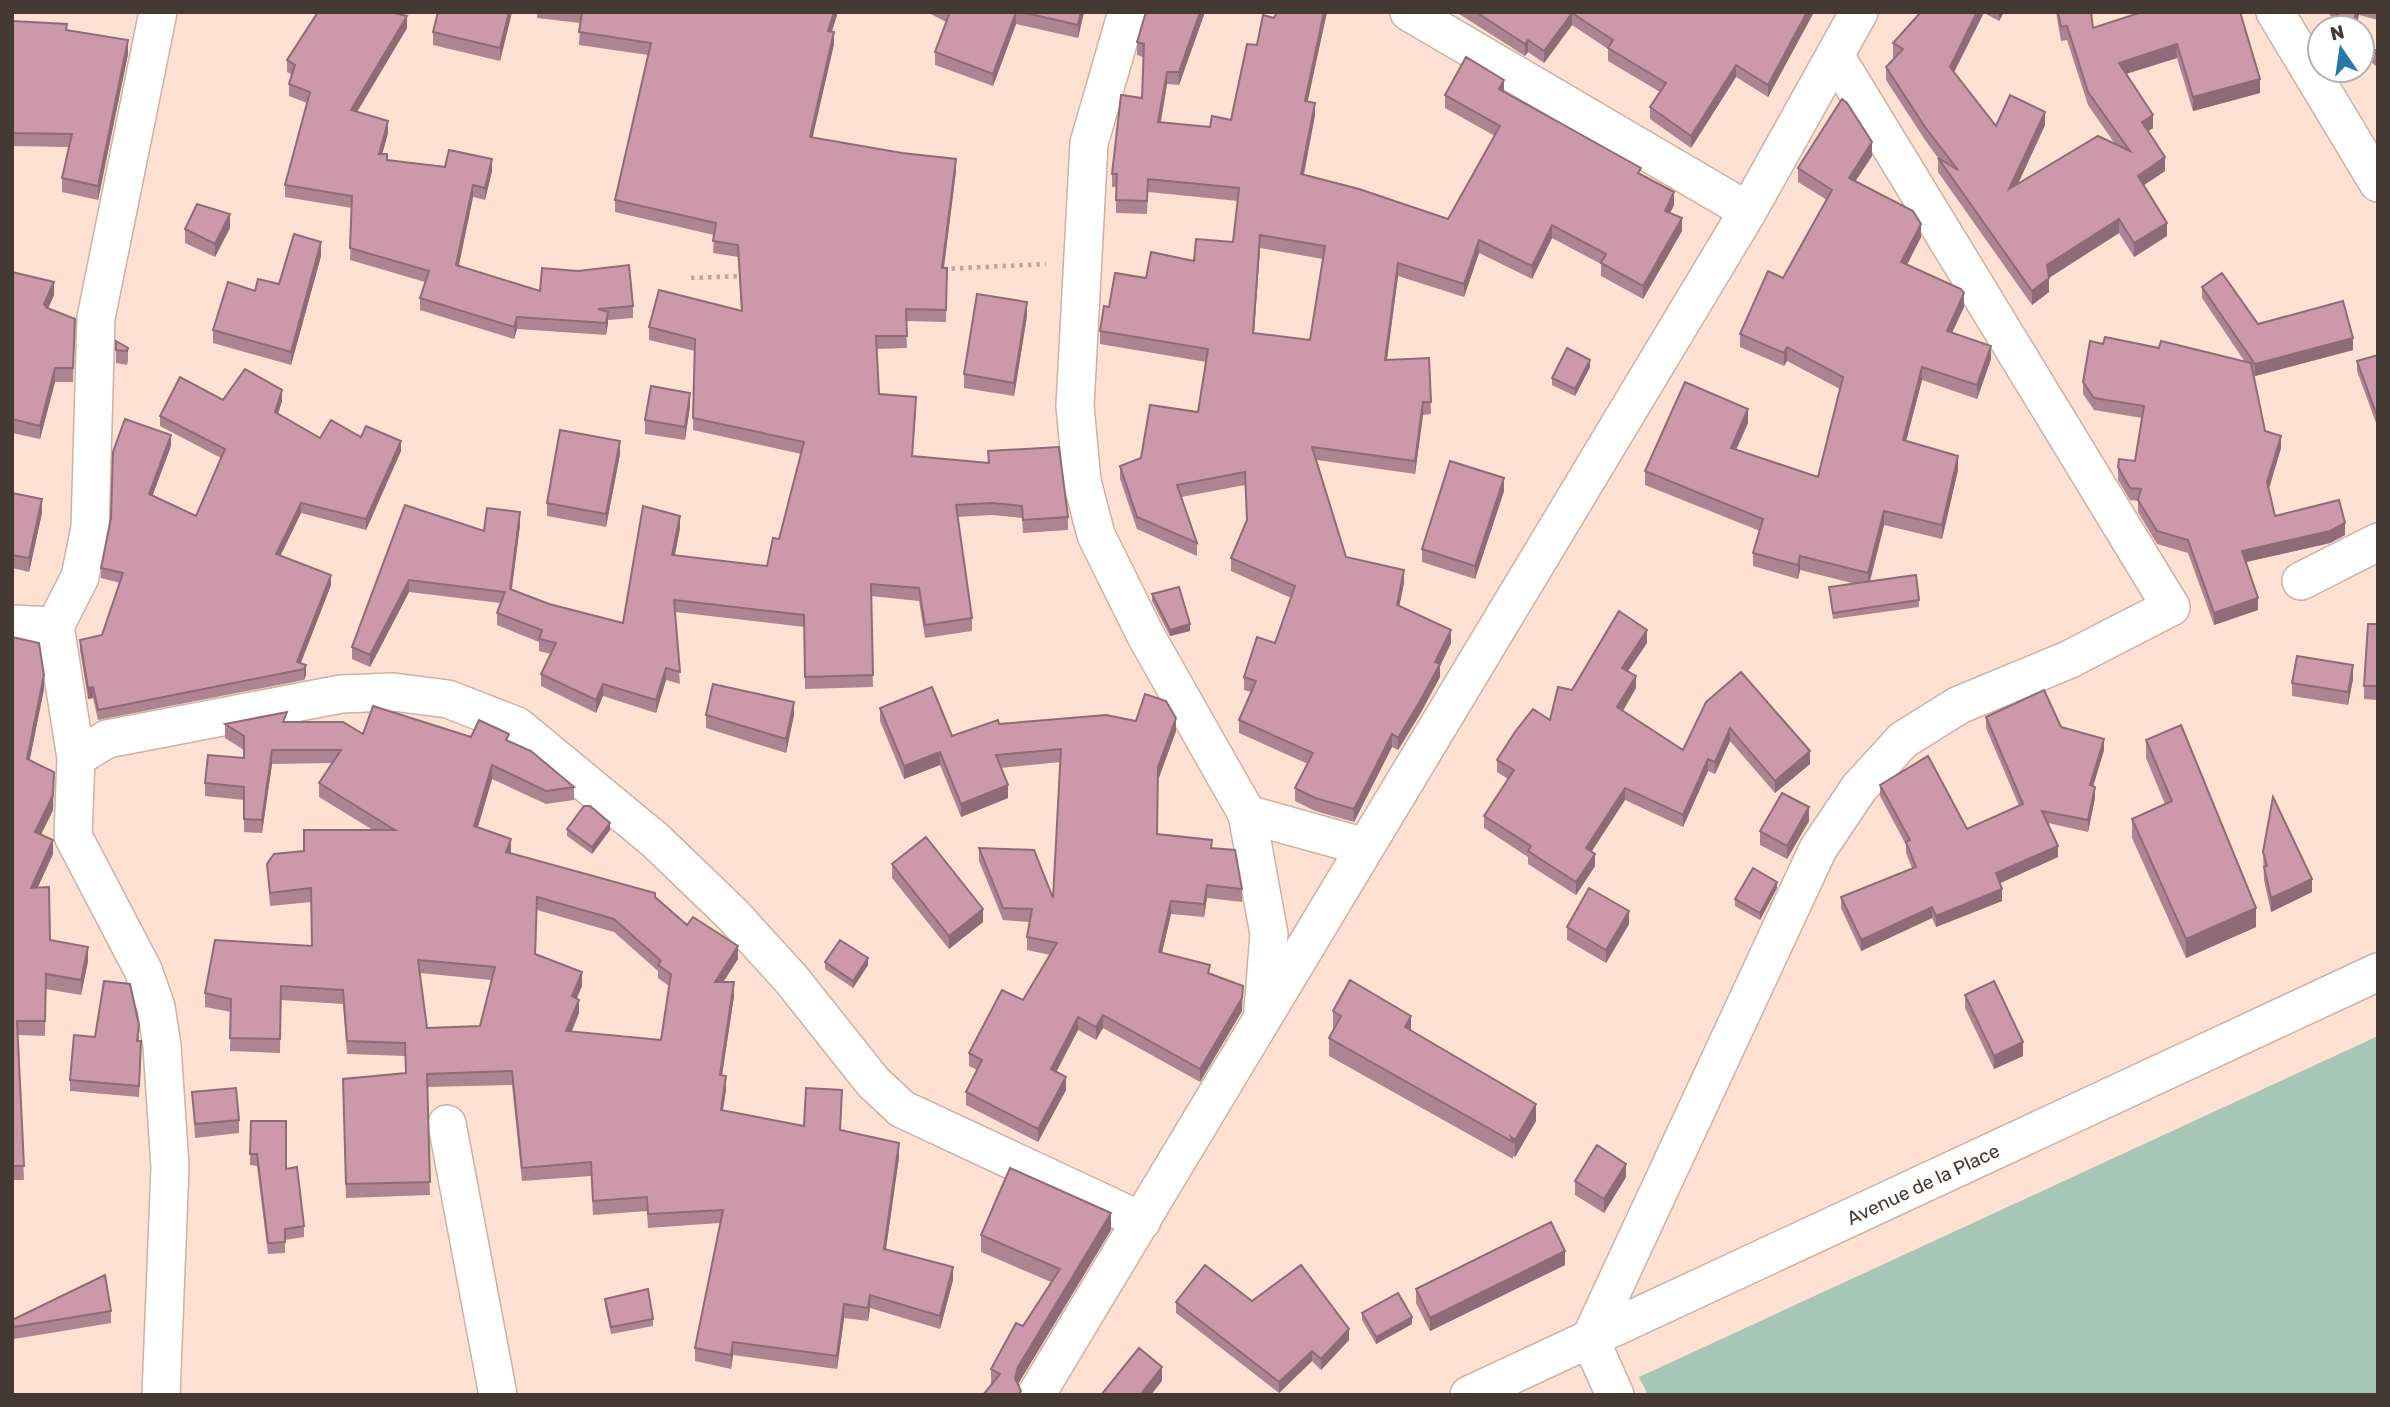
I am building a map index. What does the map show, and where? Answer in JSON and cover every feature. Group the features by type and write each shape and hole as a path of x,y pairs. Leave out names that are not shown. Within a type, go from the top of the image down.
{"street":[{"path":"158,12 96,318 90,528 80,577 55,626 76,758 73,836 143,970 156,1007 162,1046 170,1167 161,1395"},
{"path":"1127,12 1089,143 1075,405 1083,481 1096,535 1146,636 1247,814 1269,934 1262,1018"},
{"path":"1409,12 1748,211"},
{"path":"1036,1395 1748,211 1836,57 1858,12"},
{"path":"2275,12 2378,183"},
{"path":"1615,1395 1590,1339 1818,849 1859,788 1903,740 1959,705 2078,656 2171,607 1836,57"},
{"path":"2301,581 2378,542"},
{"path":"12,624 55,626"},
{"path":"76,758 107,739 341,694 393,692 448,699 517,726 654,840 733,915 792,980 873,1082 902,1110 1142,1221"},
{"path":"1247,814 1365,847"},
{"name":"Avenue de la Place","path":"1469,1395 2378,972"},
{"path":"447,1124 498,1395"}],"path":[{"path":"935,269 1082,262"},
{"path":"691,278 745,276"}],"green space":[{"path":"2378,1036 2378,1395 1648,1395 1639,1377"}],"building":[{"path":"318,12 390,12 407,16 351,110 388,121 379,154 387,154 387,160 445,167 449,150 492,159 485,188 473,185 456,265 540,291 542,268 578,271 629,265 633,306 598,309 608,312 606,323 517,317 514,327 420,298 429,271 350,248 352,196 285,185 310,92 289,84 295,65 287,60"},
{"path":"438,12 509,12 500,48 433,32"},
{"path":"582,12 834,12 828,31 834,32 810,137 902,153 956,159 942,268 947,268 946,310 906,309 907,336 876,336 879,394 916,397 912,456 989,463 988,451 1059,447 1068,517 1023,520 1022,506 992,503 956,505 972,618 925,625 919,588 871,584 873,675 805,677 804,615 674,600 680,672 666,668 656,700 603,684 596,700 541,674 556,643 539,639 542,630 497,613 505,592 409,580 370,655 352,647 405,505 484,531 487,508 520,512 510,589 549,604 623,623 643,506 680,516 672,555 767,566 773,538 779,539 804,442 693,418 695,339 649,327 659,290 742,311 738,245 713,241 716,223 615,200 651,43 579,32"},
{"path":"950,12 1016,12 993,74 935,52"},
{"path":"1021,12 1081,12 1078,25"},
{"path":"1146,12 1200,12 1179,72 1167,72 1158,122 1210,127 1212,116 1231,120 1247,44 1257,45 1263,15 1274,18 1277,12 1324,12 1305,101 1315,103 1301,174 1359,189 1448,219 1500,126 1445,95 1466,57 1504,80 1499,89 1641,168 1638,173 1674,192 1665,211 1682,218 1643,286 1601,263 1606,254 1552,225 1532,266 1479,240 1464,284 1398,263 1385,360 1429,358 1431,402 1423,402 1415,461 1312,447 1346,557 1404,570 1397,605 1451,630 1435,662 1440,664 1420,701 1398,738 1392,734 1354,809 1315,798 1295,788 1313,753 1239,720 1256,681 1244,677 1257,637 1275,643 1295,586 1231,558 1247,520 1245,472 1177,485 1197,543 1137,517 1120,466 1141,458 1150,405 1198,412 1208,349 1100,331 1104,306 1109,307 1115,273 1146,278 1151,252 1194,261 1196,239 1233,242 1239,188 1148,179 1147,201 1116,200 1117,174 1112,174 1121,95 1142,98 1144,44 1137,42","holes":["1260,235 1325,246 1310,340 1253,333"]},
{"path":"1476,12 1807,12 1768,85 1736,65 1691,136 1650,107 1666,83 1608,48 1613,40 1572,13 1544,51 1528,40 1525,44"},
{"path":"1921,12 1977,12 1950,67 1996,126 2010,95 2045,112 2009,189 2098,136 2130,151 2088,92 2067,26 2061,27 2058,12 2091,12 2093,28 2142,12 2240,12 2260,79 2193,97 2177,44 2119,63 2153,115 2142,122 2165,157 2138,176 2167,223 2134,243 2119,219 2047,265 2049,278 2032,291 1938,158 1958,170 1925,127 1886,67 1903,49 1893,43"},
{"path":"2336,12 2356,12 2356,14"},
{"path":"12,21 67,24 66,30 128,40 98,186 62,178 72,134 12,133"},
{"path":"1842,99 1872,142 1849,178 1913,211 1921,224 1901,262 1961,289 1964,293 1947,331 1991,346 1977,385 1922,367 1903,440 1958,456 1942,525 1884,511 1868,573 1800,556 1798,565 1753,553 1763,519 1645,471 1685,382 1748,409 1731,448 1818,477 1843,377 1787,347 1784,353 1740,334 1768,271 1783,278 1832,190 1798,168"},
{"path":"197,204 230,214 215,244 185,229"},
{"path":"294,234 321,242 291,352 213,330 228,282 255,291 258,279 279,284"},
{"path":"12,272 54,282 44,304 47,308 75,319 73,368 55,368 40,426 12,419"},
{"path":"2222,273 2258,324 2343,301 2353,338 2255,364 2202,287"},
{"path":"977,294 1027,302 1014,383 964,374"},
{"path":"2105,337 2159,348 2161,341 2251,363 2265,431 2281,436 2267,482 2275,516 2339,500 2345,523 2330,531 2242,551 2258,598 2214,613 2188,540 2157,531 2138,500 2141,489 2130,488 2118,467 2119,459 2135,461 2144,406 2094,398 2083,382 2090,341 2103,344"},
{"path":"116,341 128,348 127,351 116,350"},
{"path":"1567,348 1590,360 1575,389 1552,378"},
{"path":"2378,355 2378,412 2376,413 2357,361"},
{"path":"245,369 282,390 275,412 320,438 331,420 361,437 366,426 401,441 366,519 301,503 276,554 331,575 297,662 306,665 304,669 98,710 93,687 88,688 80,640 102,635 123,573 101,568 111,518 113,452 125,419 171,435 149,494 196,516 225,449 160,416 180,377 223,400"},
{"path":"651,386 690,393 685,427 645,420"},
{"path":"560,430 620,441 606,514 547,503"},
{"path":"1450,461 1504,478 1475,566 1422,549"},
{"path":"12,493 42,499 29,558 12,555"},
{"path":"1916,575 1919,600 1833,613 1829,587"},
{"path":"1179,587 1190,624 1170,630 1152,594"},
{"path":"1619,611 1647,630 1622,668 1636,676 1617,707 1683,750 1706,702 1741,672 1810,751 1775,781 1730,728 1715,762 1708,759 1683,815 1625,788 1586,848 1595,854 1576,882 1528,851 1531,846 1484,816 1514,770 1497,760 1515,732 1533,709 1550,720 1558,687 1572,690"},
{"path":"2368,624 2378,624 2378,686 2364,686"},
{"path":"12,637 39,643 44,675 27,759 54,772 53,795 35,832 53,840 31,888 49,887 50,940 88,947 81,980 46,974 45,1021 17,1021 24,1166 12,1166"},
{"path":"2297,656 2353,665 2348,692 2292,683"},
{"path":"713,684 794,702 786,739 706,715"},
{"path":"932,687 952,736 998,720 999,724 1106,715 1136,721 1145,694 1166,701 1176,718 1158,767 1157,834 1212,840 1211,848 1235,850 1242,889 1207,885 1204,904 1171,901 1159,952 1210,965 1208,973 1243,986 1242,998 1200,1069 1103,1015 1096,1027 1078,1017 1051,1069 1066,1077 1038,1129 966,1092 982,1060 969,1053 1002,990 1023,1000 1057,943 1027,937 1032,909 1003,908 979,848 1034,850 1053,898 1061,749 996,755 1008,785 961,804 940,752 904,766 880,708"},
{"path":"2044,690 2061,727 2104,739 2090,785 2095,787 2088,820 2042,811 2058,846 1996,873 2002,889 1936,916 1932,907 1861,940 1841,897 1916,867 1906,842 1910,840 1880,785 1928,756 1967,829 2023,804 1986,717"},
{"path":"373,706 471,737 479,720 509,734 506,740 531,751 574,787 546,791 492,765 474,826 511,839 506,852 655,893 655,897 687,925 693,917 738,946 715,982 734,982 720,1075 726,1076 721,1110 804,1126 806,1088 842,1090 840,1130 899,1143 884,1249 953,1267 940,1316 870,1295 868,1308 844,1304 837,1356 733,1342 731,1355 695,1348 723,1210 648,1214 647,1197 593,1201 591,1162 522,1168 512,1071 427,1074 430,1182 346,1184 343,1079 406,1073 405,1043 347,1041 343,990 281,986 280,1039 230,1038 231,999 205,993 215,940 312,946 311,888 270,893 267,864 274,854 304,851 304,830 395,830 319,783 341,750 272,750 262,820 244,819 244,787 205,783 208,755 244,758 244,736 225,724 287,712 283,722 343,722 363,734","holes":["537,897 614,919 661,961 658,965 671,974 661,1040 566,1031 579,1000 572,996 582,972 535,954","418,960 495,967 480,1026 427,1028"]},
{"path":"2181,725 2256,908 2186,939 2132,819 2172,801 2146,740"},
{"path":"1782,793 1809,807 1787,846 1760,831"},
{"path":"2273,797 2312,879 2271,898 2263,852"},
{"path":"584,806 590,806 610,823 592,847 567,829"},
{"path":"926,837 983,909 949,936 892,864"},
{"path":"1753,868 1777,882 1760,913 1735,899"},
{"path":"1589,888 1629,911 1606,950 1567,927"},
{"path":"840,940 868,958 853,981 825,962"},
{"path":"1350,980 1411,1016 1405,1027 1536,1104 1515,1140 1511,1137 1513,1142 1329,1038 1341,1016 1333,1011"},
{"path":"104,981 130,984 139,1025 137,1041 141,1041 139,1086 70,1080 74,1035 95,1037"},
{"path":"1994,981 2023,1042 1994,1056 1965,995"},
{"path":"236,1088 239,1120 195,1124 192,1092"},
{"path":"251,1121 286,1121 286,1169 297,1167 304,1226 285,1229 285,1242 268,1243 257,1154 250,1154"},
{"path":"1597,1145 1626,1164 1604,1199 1575,1181"},
{"path":"1010,1168 1111,1213 1018,1367 1015,1378 1021,1391 1019,1395 983,1395 1000,1374 991,1369 1016,1323 1023,1326 1060,1269 981,1235"},
{"path":"1551,1222 1565,1251 1430,1318 1416,1289"},
{"path":"1205,1265 1252,1301 1301,1265 1349,1329 1321,1359 1312,1351 1279,1382 1176,1302"},
{"path":"105,1275 111,1311 14,1327 12,1320"},
{"path":"648,1289 653,1319 611,1327 605,1299"},
{"path":"1398,1293 1412,1317 1376,1337 1362,1313"},
{"path":"1139,1348 1162,1367 1140,1395 1101,1395"}]}
